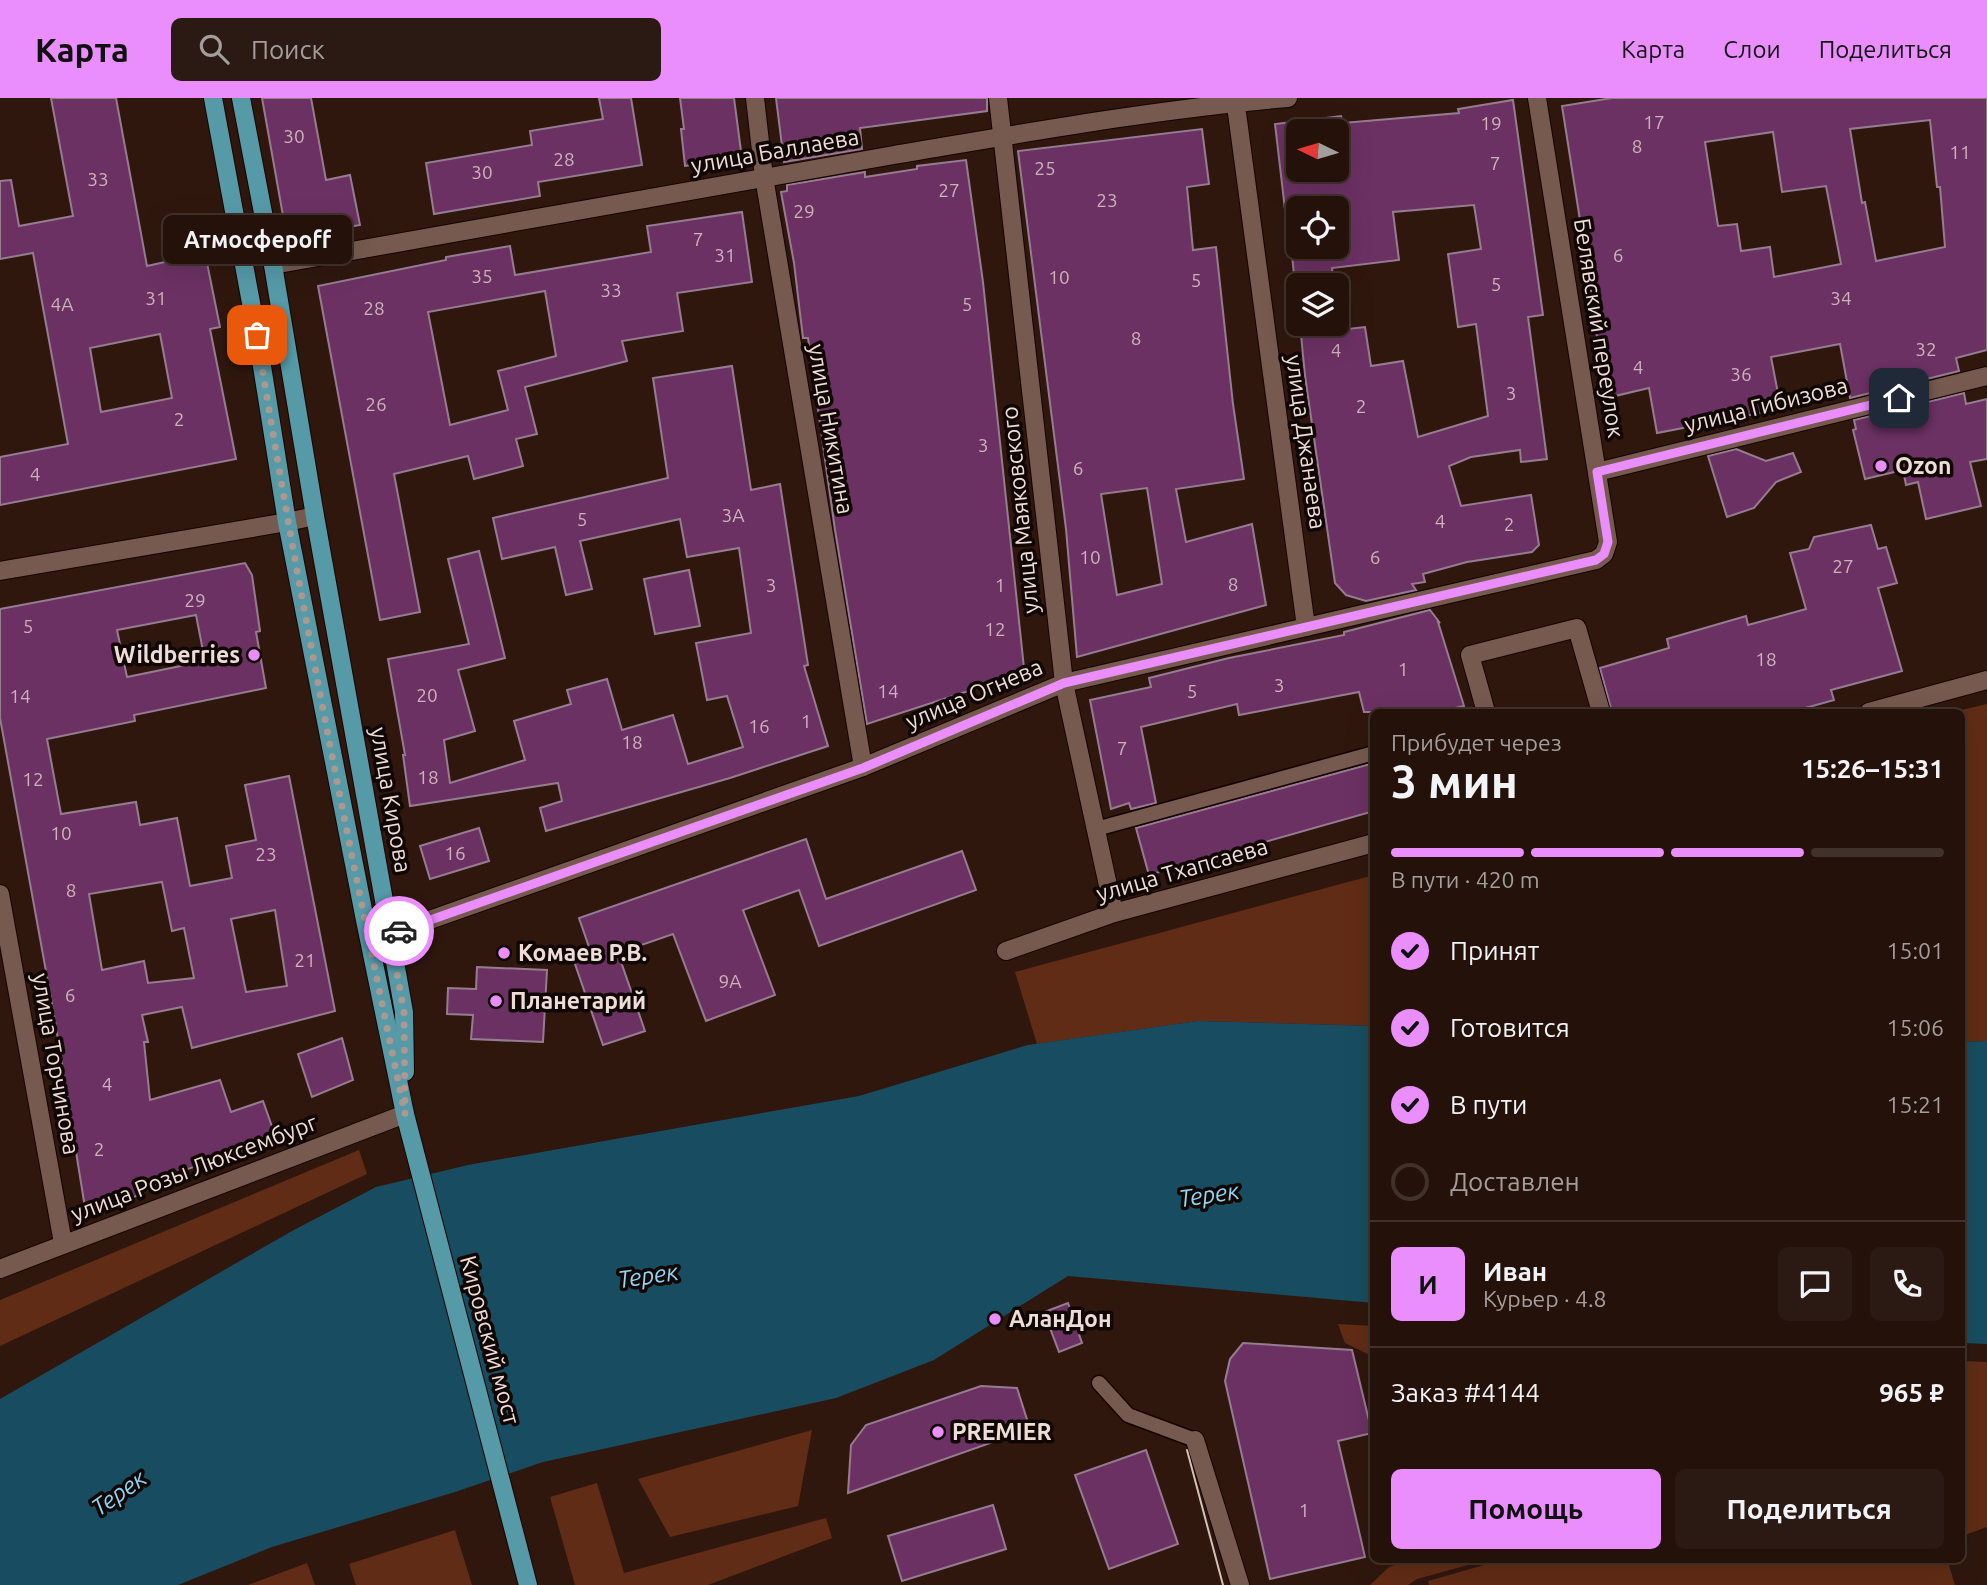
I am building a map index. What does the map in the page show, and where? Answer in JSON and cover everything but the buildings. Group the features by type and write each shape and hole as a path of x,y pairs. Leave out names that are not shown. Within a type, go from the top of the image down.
{"main road":[{"name":"улица Кирова","path":"212,98 257,335 287,522 362,907 408,1122"},
{"name":"улица Кирова","path":"241,98 273,265 404,1012 408,1122"},
{"name":"Кировский мост","path":"408,1122 527,1582"}],"street":[{"name":"улица Никитина","path":"755,98 764,177 863,768"},
{"name":"улица Маяковского","path":"999,98 1064,683 1114,913"},
{"name":"улица Баллаева","path":"273,265 1003,136 1235,101 1288,98"},
{"name":"Белявский переулок","path":"1537,98 1608,542 1604,554 1596,560"},
{"name":"улица Джанаева","path":"1235,101 1306,627"},
{"name":"улица Гибизова","path":"1597,472 1987,376"},
{"path":"0,571 315,516"},
{"name":"улица Огнева","path":"390,934 863,768 1064,683 1596,560"},
{"path":"1485,709 1470,655 1577,628 1600,709"},
{"path":"1881,709 1987,681"},
{"name":"улица Тхапсаева","path":"1006,951 1114,913 1370,844"},
{"name":"улица Торчинова","path":"0,894 63,1243"},
{"name":"улица Розы Люксембург","path":"0,1269 63,1243 408,1122"},
{"path":"1195,1440 1240,1585"}],"lane":[{"path":"1096,829 1370,754"},
{"path":"1099,1383 1128,1415 1195,1440"}],"shaded area":[{"path":"1987,704 1987,1041 1965,1042 1965,709"},
{"path":"1370,876 1370,1026 1198,1021 1037,1044 1015,972"},
{"path":"359,1150 367,1174 0,1346 0,1300"},
{"path":"1338,1324 1370,1326 1370,1355 1345,1343"},
{"path":"1965,1361 1987,1362 1987,1527 1965,1535"},
{"path":"812,1430 798,1506 670,1537 638,1479"},
{"path":"597,1483 624,1573 826,1518 832,1538 708,1585 575,1585 550,1497"},
{"path":"455,1530 472,1585 356,1585 349,1564"},
{"path":"307,1563 315,1585 248,1585"},
{"path":"1400,1563 1475,1563 1417,1579 1408,1585 1370,1585 1389,1567"},
{"path":"1491,1563 1948,1563 1955,1585 1429,1585 1428,1581"}],"water":[{"name":"Терек","path":"1198,1021 1370,1026 1370,1303 1068,1276 934,1360 836,1398 543,1462 455,1492 272,1547 178,1585 0,1585 0,1399 292,1231 376,1187 468,1165 859,1096 1028,1045"},
{"path":"1987,1041 1987,1344 1965,1343 1965,1042"}],"tram line":[{"path":"1187,1450 1223,1585"}],"way so far":[{"path":"257,335 287,522 405,1114 404,1012 390,934 399,931"}],"place":[{"name":"Атмосферoff","path":"257,335"},
{"name":"Ozon","path":"1881,466"},
{"name":"Wildberries","path":"254,655"},
{"name":"Комаев Р.В.","path":"504,953"},
{"name":"Планетарий","path":"496,1001"},
{"name":"АланДон","path":"995,1319"},
{"name":"PREMIER","path":"938,1432"}],"route":[{"path":"399,931 863,768 1064,683 1596,560 1604,554 1608,542 1597,472 1899,398"}]}
